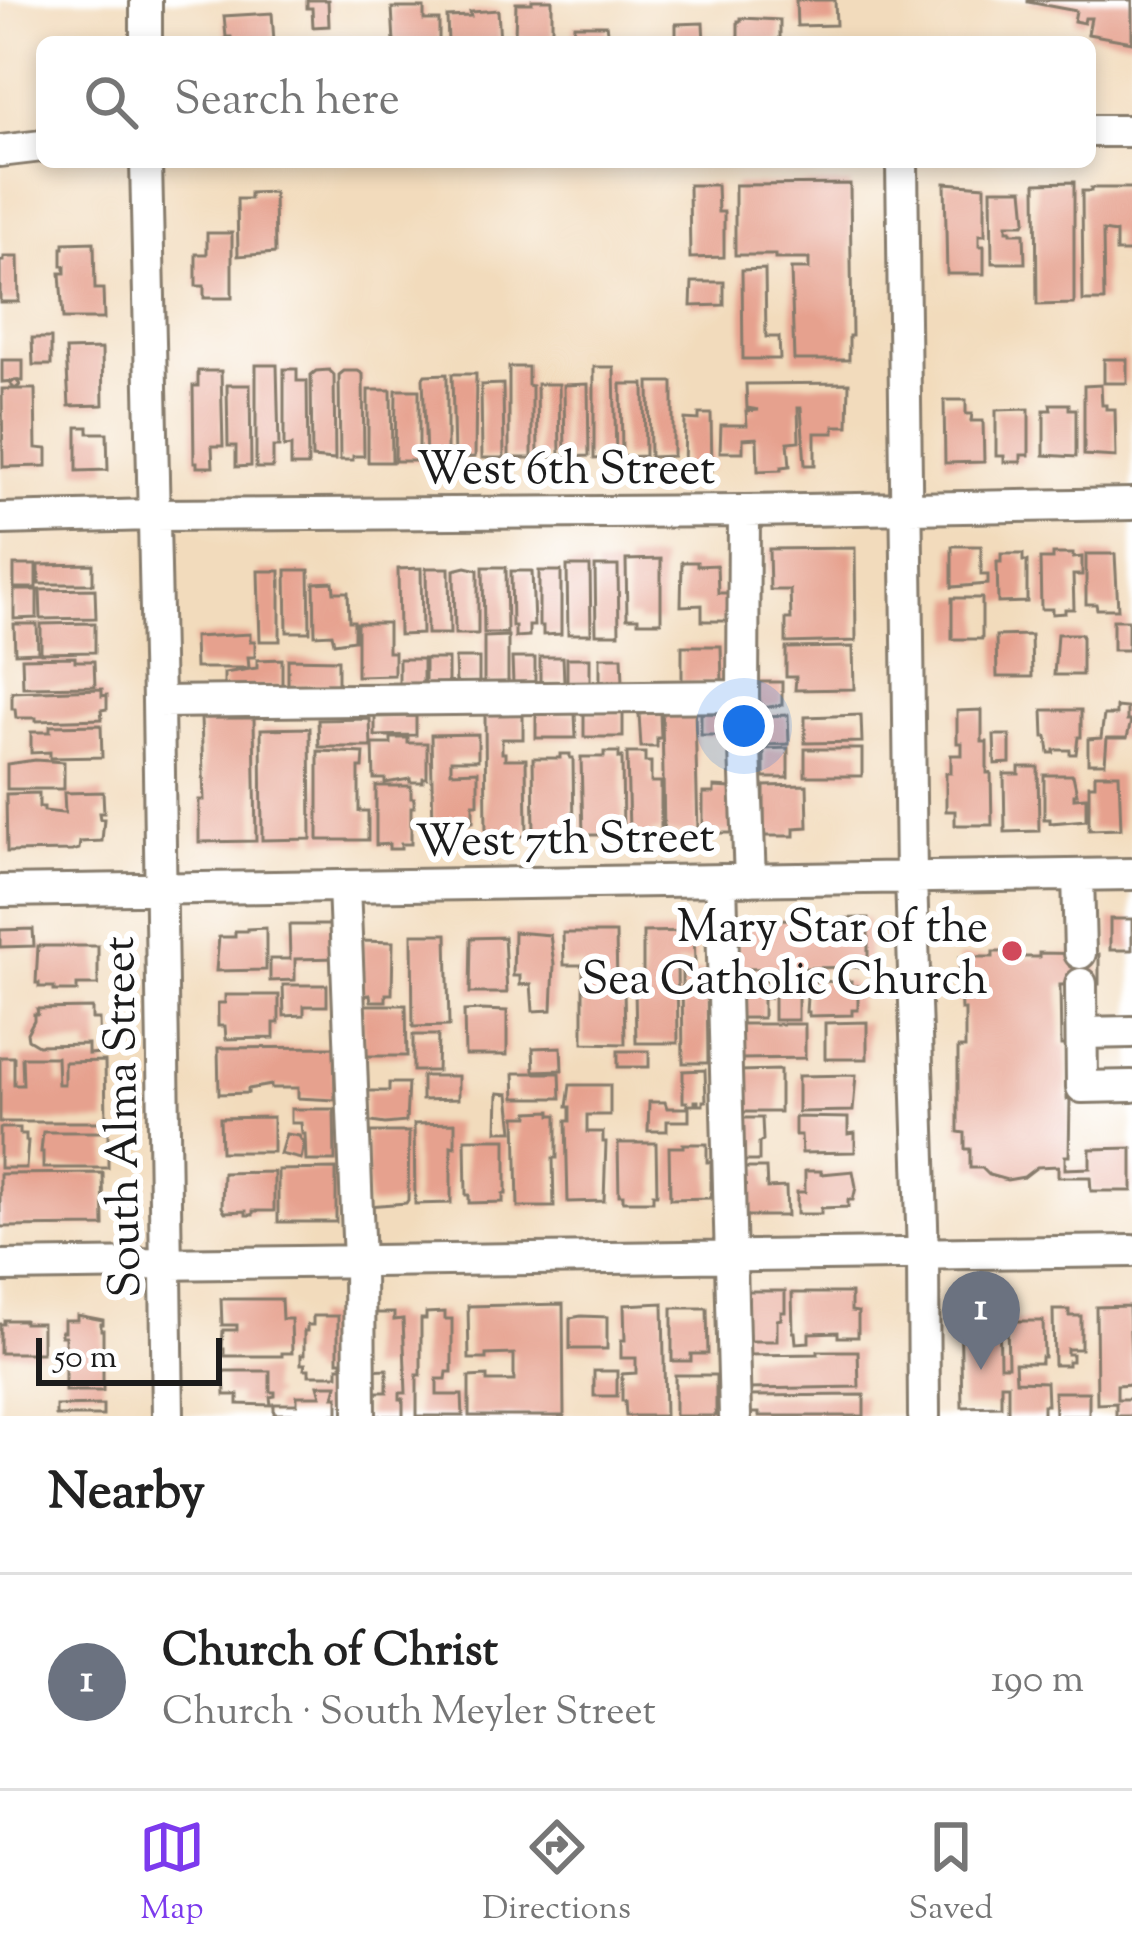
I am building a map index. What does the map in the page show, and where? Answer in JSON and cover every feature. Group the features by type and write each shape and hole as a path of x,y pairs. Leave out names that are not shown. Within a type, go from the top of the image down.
{"street":[{"path":"146,0 146,36"},
{"path":"1096,131 1132,131"},
{"path":"0,151 36,147"},
{"path":"902,168 924,1416"},
{"name":"South Alma Street","path":"147,177 168,1416"},
{"name":"West 6th Street","path":"0,519 1132,504"},
{"path":"735,1416 735,880 744,511"},
{"path":"158,702 743,696"},
{"name":"West 7th Street","path":"0,891 1132,874"},
{"path":"1078,875 1082,1087 1132,1086"},
{"path":"344,886 359,1262 360,1416"},
{"path":"1082,1033 1132,1032"},
{"path":"0,1266 1132,1252"}],"building":[{"path":"307,0 328,0 329,26 313,27"},
{"path":"552,0 552,36 515,36 516,3"},
{"path":"796,0 835,0 836,25 797,26"},
{"path":"1028,0 1132,0 1132,42 1088,34 1091,18 1084,23 1074,21 1076,11"},
{"path":"392,8 424,8 424,20 439,20 439,36 394,36"},
{"path":"498,10 500,36 448,36 447,17 471,16 470,12"},
{"path":"272,13 274,36 226,36 224,16"},
{"path":"780,20 780,36 738,36 741,21"},
{"path":"703,23 704,36 676,36 676,24"},
{"path":"574,25 606,25 608,36 573,36"},
{"path":"1074,182 1074,304 1037,305 1036,183"},
{"path":"945,183 985,186 985,235 979,235 984,274 947,274"},
{"path":"850,184 849,360 794,360 791,269 809,269 809,259 735,255 735,185"},
{"path":"689,185 717,185 718,212 724,212 724,257 690,258"},
{"path":"1132,188 1132,252 1116,252 1116,233 1103,231 1104,301 1083,301 1082,191"},
{"path":"991,189 1023,189 1026,220 1007,224 1007,230 1024,233 1025,263 992,263"},
{"path":"274,192 275,253 238,256 237,199"},
{"path":"207,233 232,233 232,298 204,298 204,286 196,286 196,254 207,254"},
{"path":"94,242 95,289 103,289 104,319 63,319 60,273 65,273 64,243"},
{"path":"18,257 19,302 0,302 0,261"},
{"path":"765,269 766,337 779,337 780,359 743,359 742,270"},
{"path":"692,282 724,282 724,305 691,306"},
{"path":"32,338 51,338 51,365 33,365"},
{"path":"102,349 103,405 69,406 66,350"},
{"path":"1104,359 1127,359 1127,383 1104,383"},
{"path":"2,360 23,360 23,381 17,381 20,385 15,389 10,384 14,381 2,382"},
{"path":"256,365 277,365 279,447 273,447 273,468 256,468"},
{"path":"509,367 528,367 532,458 509,458"},
{"path":"594,367 614,367 616,458 594,459"},
{"path":"284,369 297,369 297,381 307,381 308,466 291,466 291,446 284,447"},
{"path":"329,370 334,375 335,460 312,458 311,375"},
{"path":"198,371 221,371 223,446 212,446 213,467 197,467 194,462 193,386 198,386"},
{"path":"344,371 363,374 364,456 353,456 353,460 340,460 339,375"},
{"path":"447,374 447,457 426,458 423,378"},
{"path":"452,374 476,374 475,457 454,458"},
{"path":"649,382 673,382 673,456 650,457"},
{"path":"849,383 848,426 834,426 834,433 815,433 815,465 805,465 801,408 799,441 788,442 790,466 758,471 757,438 743,439 743,452 720,452 721,425 747,425 746,411 759,410 747,408 746,384"},
{"path":"503,384 504,458 482,458 481,385"},
{"path":"537,384 559,384 560,457 538,457"},
{"path":"588,384 589,456 565,457 564,385"},
{"path":"621,384 644,384 645,456 622,457"},
{"path":"227,385 250,385 251,466 236,467 236,446 228,446"},
{"path":"1101,385 1102,405 1115,409 1116,457 1084,455 1084,386"},
{"path":"2,389 35,389 36,448 47,449 47,466 3,467"},
{"path":"368,390 391,390 392,462 368,462"},
{"path":"396,390 419,390 419,461 395,461"},
{"path":"944,400 966,400 971,421 983,421 984,462 945,463"},
{"path":"1050,404 1076,409 1076,457 1044,455 1044,410 1051,410"},
{"path":"1029,409 1029,455 1021,455 1021,462 1004,462 1004,456 996,456 996,410"},
{"path":"699,414 711,414 712,470 684,470 685,419 699,420"},
{"path":"77,427 88,427 88,433 107,433 108,470 77,471"},
{"path":"952,546 981,546 981,575 988,575 988,584 952,587"},
{"path":"855,548 856,641 786,643 790,590 770,590 769,549"},
{"path":"1001,554 1023,554 1027,561 1027,602 998,603"},
{"path":"1053,554 1082,557 1082,575 1073,575 1074,609 1065,609 1065,613 1041,609 1040,559 1053,559"},
{"path":"1086,554 1115,554 1118,609 1086,604"},
{"path":"661,559 661,622 627,618 626,560"},
{"path":"682,562 717,565 718,593 729,593 729,621 702,621 702,605 681,606"},
{"path":"93,564 93,584 39,584 39,565"},
{"path":"14,565 36,565 36,588 14,588"},
{"path":"567,566 590,566 591,634 568,634"},
{"path":"595,566 618,566 619,634 596,634"},
{"path":"483,567 506,567 507,633 484,633"},
{"path":"421,568 422,634 399,635 398,569"},
{"path":"426,568 449,568 450,634 427,634"},
{"path":"286,570 309,570 310,632 287,632"},
{"path":"454,570 478,570 478,634 455,634"},
{"path":"258,571 280,571 280,641 260,641"},
{"path":"511,571 532,571 534,626 529,626 529,636 515,637"},
{"path":"539,571 561,571 561,634 543,635 543,626 539,626"},
{"path":"333,582 334,592 348,592 354,640 334,643 332,634 315,635 314,583"},
{"path":"95,589 96,618 41,619 40,590"},
{"path":"14,590 37,590 37,618 14,619"},
{"path":"952,598 982,598 982,639 952,639"},
{"path":"1113,620 1128,620 1128,650 1113,650"},
{"path":"95,623 95,652 41,653 41,624"},
{"path":"357,623 388,623 394,675 357,676"},
{"path":"14,624 37,624 38,652 15,653"},
{"path":"250,634 255,657 248,657 249,668 195,668 194,637"},
{"path":"1057,634 1082,634 1082,675 1054,675"},
{"path":"1031,635 1032,677 997,677 996,636"},
{"path":"508,636 508,683 484,684 484,637"},
{"path":"682,646 721,646 722,682 682,683"},
{"path":"853,647 854,689 795,690 796,677 786,677 786,648"},
{"path":"75,657 75,661 94,661 95,686 23,687 22,658"},
{"path":"540,657 563,657 564,682 540,683"},
{"path":"600,657 622,657 623,683 600,683"},
{"path":"455,658 479,658 479,683 456,683"},
{"path":"512,658 535,658 535,683 513,683"},
{"path":"567,658 590,658 590,683 567,683"},
{"path":"282,659 282,686 224,693 224,673 257,668 257,660"},
{"path":"288,659 338,660 338,685 288,686"},
{"path":"399,659 423,659 423,685 399,685"},
{"path":"425,659 448,659 448,684 425,684"},
{"path":"756,682 782,682 782,705 756,705"},
{"path":"102,689 107,709 101,710 102,719 36,721 16,718 12,709 12,692"},
{"path":"1116,707 1127,708 1127,721 1131,721 1127,738 1107,738 1105,763 1088,763 1088,739 1101,738 1104,715 1116,715"},
{"path":"982,710 992,825 955,825 955,811 946,811 946,773 951,773 951,755 962,755 962,743 957,743 957,711"},
{"path":"1043,710 1081,710 1076,754 1070,750 1049,753"},
{"path":"623,712 623,737 584,737 584,713"},
{"path":"662,712 695,712 695,835 664,833"},
{"path":"536,713 575,713 576,738 536,738"},
{"path":"660,713 657,747 641,747 639,714"},
{"path":"701,713 736,714 735,745 722,745 722,735 701,735"},
{"path":"485,714 523,714 523,739 502,739 502,753 505,759 526,759 527,836 486,837"},
{"path":"788,715 789,744 765,745 764,716"},
{"path":"861,715 862,742 805,743 805,717"},
{"path":"416,716 416,735 375,736 375,717"},
{"path":"201,718 254,718 256,841 199,842 199,800 204,800"},
{"path":"370,719 371,747 319,747 318,720"},
{"path":"101,725 102,757 50,758 50,752 31,753 31,732 50,732 50,726"},
{"path":"310,728 311,839 262,840 261,729"},
{"path":"478,734 478,760 451,760 451,772 478,771 473,822 460,824 460,830 433,828 431,735"},
{"path":"994,735 1010,735 1010,763 995,764"},
{"path":"391,738 427,743 423,782 374,779 373,744 391,744"},
{"path":"788,748 788,778 764,778 764,749"},
{"path":"805,749 862,749 862,776 805,776"},
{"path":"318,751 364,753 363,768 359,768 359,811 368,811 368,840 318,840"},
{"path":"604,752 619,752 622,757 623,835 583,835 581,757 604,757"},
{"path":"627,753 645,753 645,762 651,762 651,782 661,782 661,832 652,832 652,837 638,838 638,832 629,832"},
{"path":"560,754 573,758 574,835 534,835 533,758 560,758"},
{"path":"64,762 64,789 7,789 7,764"},
{"path":"1019,767 1038,767 1039,831 1005,832 1004,774 1019,774"},
{"path":"1095,774 1119,774 1121,829 1089,830 1089,785 1095,785"},
{"path":"1044,775 1073,775 1074,798 1086,797 1086,820 1050,823 1044,819"},
{"path":"807,785 808,827 794,828 794,836 764,836 764,786"},
{"path":"376,786 411,786 411,844 401,844 401,849 376,845"},
{"path":"714,787 735,792 735,833 703,831 703,793 714,793"},
{"path":"103,792 102,841 80,842 79,849 72,851 7,852 6,794 39,793 39,807 44,811 65,813 64,793"},
{"path":"868,918 868,967 737,969 736,920"},
{"path":"1110,919 1132,919 1132,950 1110,950"},
{"path":"289,925 337,925 338,958 295,959 295,980 270,981 270,959 290,959"},
{"path":"266,928 266,970 216,971 219,937"},
{"path":"33,929 34,946 0,947 0,930"},
{"path":"694,931 695,963 677,963 678,1043 636,1043 635,985 643,985 643,932"},
{"path":"514,932 550,935 552,1010 533,1011 531,984 520,985 520,976 513,976"},
{"path":"563,933 616,933 617,986 624,986 625,1044 583,1043 583,965 564,965"},
{"path":"412,934 447,934 449,1026 413,1027"},
{"path":"504,937 507,993 470,993 471,938"},
{"path":"362,941 393,942 392,994 386,994 386,1001 362,996"},
{"path":"38,946 98,946 98,985 77,985 77,991 39,987"},
{"path":"993,952 1022,952 1022,957 1099,954 1099,984 1060,985 1061,1045 1067,1045 1070,1099 1065,1169 1090,1168 1090,1149 1132,1148 1132,1191 1091,1191 1090,1177 1058,1177 1058,1166 1037,1167 1024,1177 1007,1180 982,1168 970,1168 965,1133 958,1132 958,1048 965,1048 959,957 993,957"},
{"path":"682,972 707,972 708,1063 683,1063"},
{"path":"769,981 763,1018 736,1018 736,982"},
{"path":"851,981 851,986 858,986 858,1010 852,1010 852,1015 809,1016 808,982"},
{"path":"283,985 327,985 327,1006 304,1006 304,1015 284,1016"},
{"path":"774,990 798,990 798,1020 774,1020"},
{"path":"225,995 279,995 274,1038 226,1039 225,1026 218,1026 218,1003 225,1003"},
{"path":"362,1005 406,1005 407,1056 363,1056"},
{"path":"92,1008 92,1019 99,1019 100,1053 88,1054 88,1044 38,1045 28,1039 37,1009"},
{"path":"464,1011 507,1011 507,1055 465,1055"},
{"path":"867,1022 867,1059 825,1059 825,1023"},
{"path":"741,1024 805,1024 805,1058 741,1059"},
{"path":"413,1035 438,1035 437,1071 413,1071"},
{"path":"334,1047 335,1100 298,1098 298,1088 271,1085 248,1089 248,1093 219,1094 218,1048"},
{"path":"561,1047 562,1070 534,1071 533,1048"},
{"path":"618,1051 649,1051 649,1067 618,1067"},
{"path":"0,1057 14,1057 14,1085 23,1085 22,1057 57,1057 58,1084 64,1084 64,1062 105,1061 106,1122 0,1122"},
{"path":"705,1070 706,1101 687,1105 683,1102 683,1071"},
{"path":"780,1070 780,1112 740,1112 740,1071"},
{"path":"514,1073 560,1073 561,1098 515,1098"},
{"path":"856,1075 853,1111 798,1112 798,1076"},
{"path":"422,1076 458,1076 458,1099 422,1100"},
{"path":"389,1083 408,1083 406,1122 365,1121 366,1091 389,1091"},
{"path":"570,1085 610,1085 610,1115 587,1115 587,1132 603,1132 606,1142 604,1201 568,1202"},
{"path":"498,1093 509,1094 513,1131 497,1131"},
{"path":"649,1102 689,1108 689,1121 667,1121 667,1131 648,1131"},
{"path":"291,1109 334,1109 335,1161 306,1161 305,1134 301,1123 291,1123"},
{"path":"551,1111 557,1115 554,1207 518,1207 516,1116"},
{"path":"273,1117 273,1152 221,1152 220,1118"},
{"path":"795,1117 848,1118 848,1134 855,1133 855,1152 802,1153"},
{"path":"735,1118 762,1118 759,1161 736,1161"},
{"path":"455,1123 451,1203 415,1204 414,1124"},
{"path":"0,1128 20,1128 20,1134 26,1134 26,1168 0,1168"},
{"path":"43,1132 108,1132 108,1168 43,1168"},
{"path":"366,1132 409,1132 406,1203 368,1206"},
{"path":"286,1134 299,1136 304,1144 301,1159 280,1154"},
{"path":"465,1139 506,1139 503,1202 469,1203"},
{"path":"618,1143 656,1143 657,1194 653,1201 623,1201 619,1195"},
{"path":"707,1144 711,1198 670,1199 669,1147"},
{"path":"741,1168 766,1168 767,1188 786,1187 787,1216 742,1216"},
{"path":"336,1169 336,1222 278,1222 278,1170"},
{"path":"805,1171 853,1171 856,1187 848,1207 797,1214 797,1192 805,1192"},
{"path":"274,1172 274,1211 225,1212 223,1173"},
{"path":"103,1173 104,1226 0,1227 0,1174"},
{"path":"742,1291 785,1291 777,1341 742,1341"},
{"path":"792,1293 851,1293 851,1311 858,1312 858,1337 809,1333 809,1342 796,1343"},
{"path":"221,1299 281,1299 282,1319 291,1319 292,1353 224,1356 223,1330 237,1330 237,1325 222,1325"},
{"path":"663,1303 665,1416 626,1416 622,1374 636,1373 636,1358 621,1358 624,1305"},
{"path":"563,1304 564,1416 469,1416 469,1377 514,1381 514,1354 469,1359 468,1306"},
{"path":"999,1305 1000,1366 1008,1366 1007,1321 1043,1321 1041,1363 1015,1363 1016,1381 1046,1382 1043,1416 1008,1416 1008,1384 1001,1384 1001,1406 962,1407 960,1306"},
{"path":"1129,1306 1132,1384 1117,1385 1117,1399 1132,1399 1132,1416 1116,1416 1116,1403 1097,1404 1096,1307"},
{"path":"672,1308 707,1308 708,1354 691,1354 691,1361 672,1361"},
{"path":"1053,1310 1081,1316 1081,1349 1067,1349 1072,1354 1068,1365 1054,1365"},
{"path":"445,1312 445,1319 452,1319 452,1372 447,1372 446,1379 437,1379 437,1395 462,1395 463,1416 417,1416 421,1319 426,1319 426,1313"},
{"path":"375,1313 394,1313 394,1320 403,1319 403,1416 367,1416 371,1392 387,1392 387,1369 367,1370 367,1320 375,1320"},
{"path":"77,1315 103,1320 103,1391 65,1391 65,1336 61,1331 64,1320 77,1320"},
{"path":"313,1316 338,1316 342,1367 338,1375 309,1375 301,1364 304,1331 313,1325"},
{"path":"607,1317 607,1349 570,1349 570,1318"},
{"path":"4,1320 42,1323 42,1353 0,1353"},
{"path":"858,1351 859,1387 748,1389 747,1355"},
{"path":"224,1371 270,1371 270,1392 275,1392 271,1405 238,1404 238,1395 225,1395"},
{"path":"594,1371 617,1371 617,1396 594,1396"},
{"path":"675,1375 716,1375 716,1416 675,1416"},
{"path":"318,1385 337,1385 338,1414 274,1414 274,1404 297,1404 297,1396 321,1396"},
{"path":"1054,1392 1089,1392 1089,1416 1055,1416"},
{"path":"864,1395 864,1416 747,1413 746,1396"},
{"path":"103,1405 103,1416 56,1416 56,1406"}],"place":[{"name":"Mary Star of the Sea Catholic Church","path":"1012,951"},
{"name":"Church of Christ","path":"981,1370"}]}
